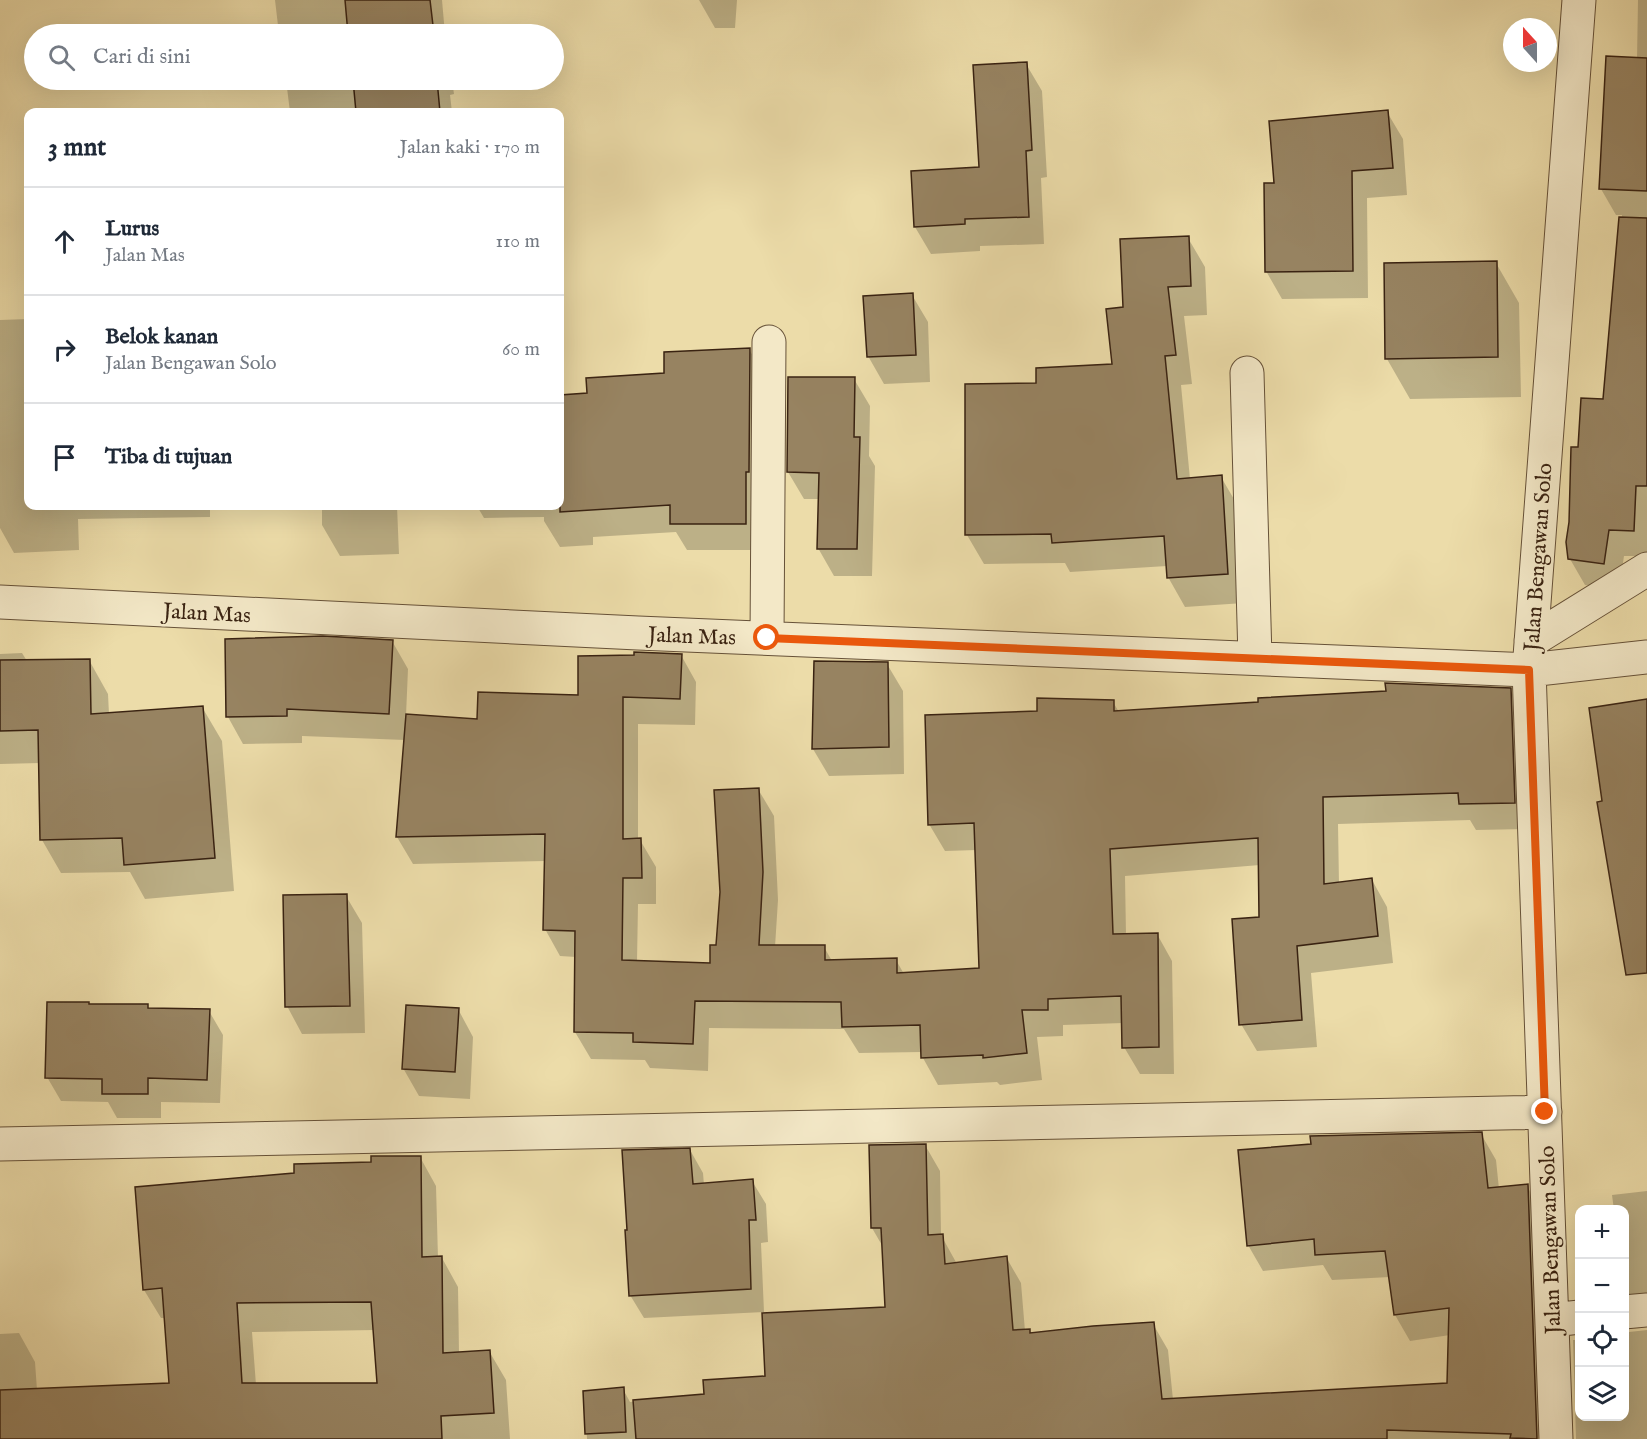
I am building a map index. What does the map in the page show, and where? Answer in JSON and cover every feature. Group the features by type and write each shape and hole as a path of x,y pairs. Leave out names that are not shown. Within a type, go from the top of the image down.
{"street":[{"name":"Jalan Bengawan Solo","path":"1556,1439 1566,1318 1545,1112 1530,656 1580,0"},
{"path":"767,638 770,342"},
{"path":"1247,374 1255,658"},
{"path":"1530,656 1647,569"},
{"name":"Jalan Mas","path":"0,603 1255,658 1647,657"},
{"path":"0,1144 1545,1112"},
{"path":"1629,1312 1647,1310"}],"building":[{"path":"345,0 430,0 433,24 347,24"},
{"path":"1606,56 1647,58 1647,191 1599,189"},
{"path":"1027,62 1032,150 1026,151 1029,217 965,219 965,224 914,227 911,171 979,167 973,65"},
{"path":"354,90 438,90 440,108 356,108"},
{"path":"1388,110 1393,168 1352,171 1353,271 1265,272 1264,183 1274,183 1269,121"},
{"path":"1619,217 1647,218 1647,486 1636,486 1634,531 1609,530 1604,564 1568,559 1566,542 1569,522 1571,447 1578,447 1581,398 1603,399"},
{"path":"1189,236 1191,286 1168,287 1176,355 1165,356 1177,479 1222,475 1228,574 1167,578 1164,536 1052,543 1051,534 965,535 965,384 1036,383 1036,368 1112,364 1106,309 1123,307 1120,239"},
{"path":"1497,261 1498,357 1385,359 1384,263"},
{"path":"913,293 916,355 867,357 863,296"},
{"path":"750,348 749,472 746,472 746,524 670,524 670,505 560,512 564,510 564,395 587,393 586,378 664,373 664,352"},
{"path":"788,377 855,377 854,437 860,437 857,549 817,549 819,473 787,472"},
{"path":"323,636 393,640 389,714 287,709 287,716 226,717 225,639"},
{"path":"634,652 682,654 680,699 623,697 623,839 641,838 642,878 623,878 622,960 710,963 710,945 716,945 720,892 714,790 759,788 763,872 759,945 825,945 825,960 897,958 897,973 979,968 974,823 928,825 925,715 1037,711 1037,698 1114,700 1114,711 1258,702 1258,698 1386,691 1385,683 1511,688 1515,803 1459,804 1458,793 1323,797 1324,884 1372,878 1378,936 1297,946 1302,1020 1239,1025 1232,919 1259,917 1258,838 1110,849 1113,934 1158,933 1159,1047 1122,1048 1121,996 1048,999 1048,1010 1022,1010 1027,1053 983,1058 983,1055 921,1058 920,1025 842,1027 841,1002 695,1001 693,1044 633,1042 633,1033 574,1032 575,931 543,930 545,834 396,837 406,714 477,719 478,692 578,695 578,656 634,655"},
{"path":"90,659 91,714 203,706 215,858 124,865 122,838 40,840 38,730 0,731 0,660"},
{"path":"814,661 888,662 889,747 812,749"},
{"path":"1647,699 1647,973 1626,975 1597,802 1602,801 1589,708"},
{"path":"347,894 350,1006 285,1007 283,895"},
{"path":"47,1002 148,1004 148,1008 210,1009 207,1080 148,1078 148,1094 102,1094 102,1079 45,1078"},
{"path":"406,1005 459,1008 455,1072 402,1069"},
{"path":"1482,1132 1488,1188 1528,1184 1537,1439 1510,1438 1511,1434 1387,1430 1387,1439 636,1439 633,1400 704,1394 703,1380 765,1376 762,1313 885,1307 881,1228 871,1228 869,1145 926,1144 928,1235 943,1234 945,1264 1007,1256 1013,1330 1030,1329 1030,1333 1154,1322 1162,1399 1447,1383 1449,1308 1394,1315 1385,1251 1315,1255 1314,1239 1247,1246 1238,1150 1311,1144 1310,1136"},
{"path":"690,1148 693,1184 753,1179 756,1220 749,1220 751,1289 629,1296 622,1150"},
{"path":"371,1156 421,1156 422,1257 442,1256 443,1353 490,1350 494,1413 441,1416 442,1439 0,1439 0,1390 169,1383 162,1288 143,1290 135,1187 294,1173 294,1164 371,1162","holes":["371,1302 377,1383 242,1383 237,1303"]},
{"path":"624,1387 626,1432 585,1434 583,1391"}],"route":[{"path":"767,638 1529,670 1545,1112"}]}
